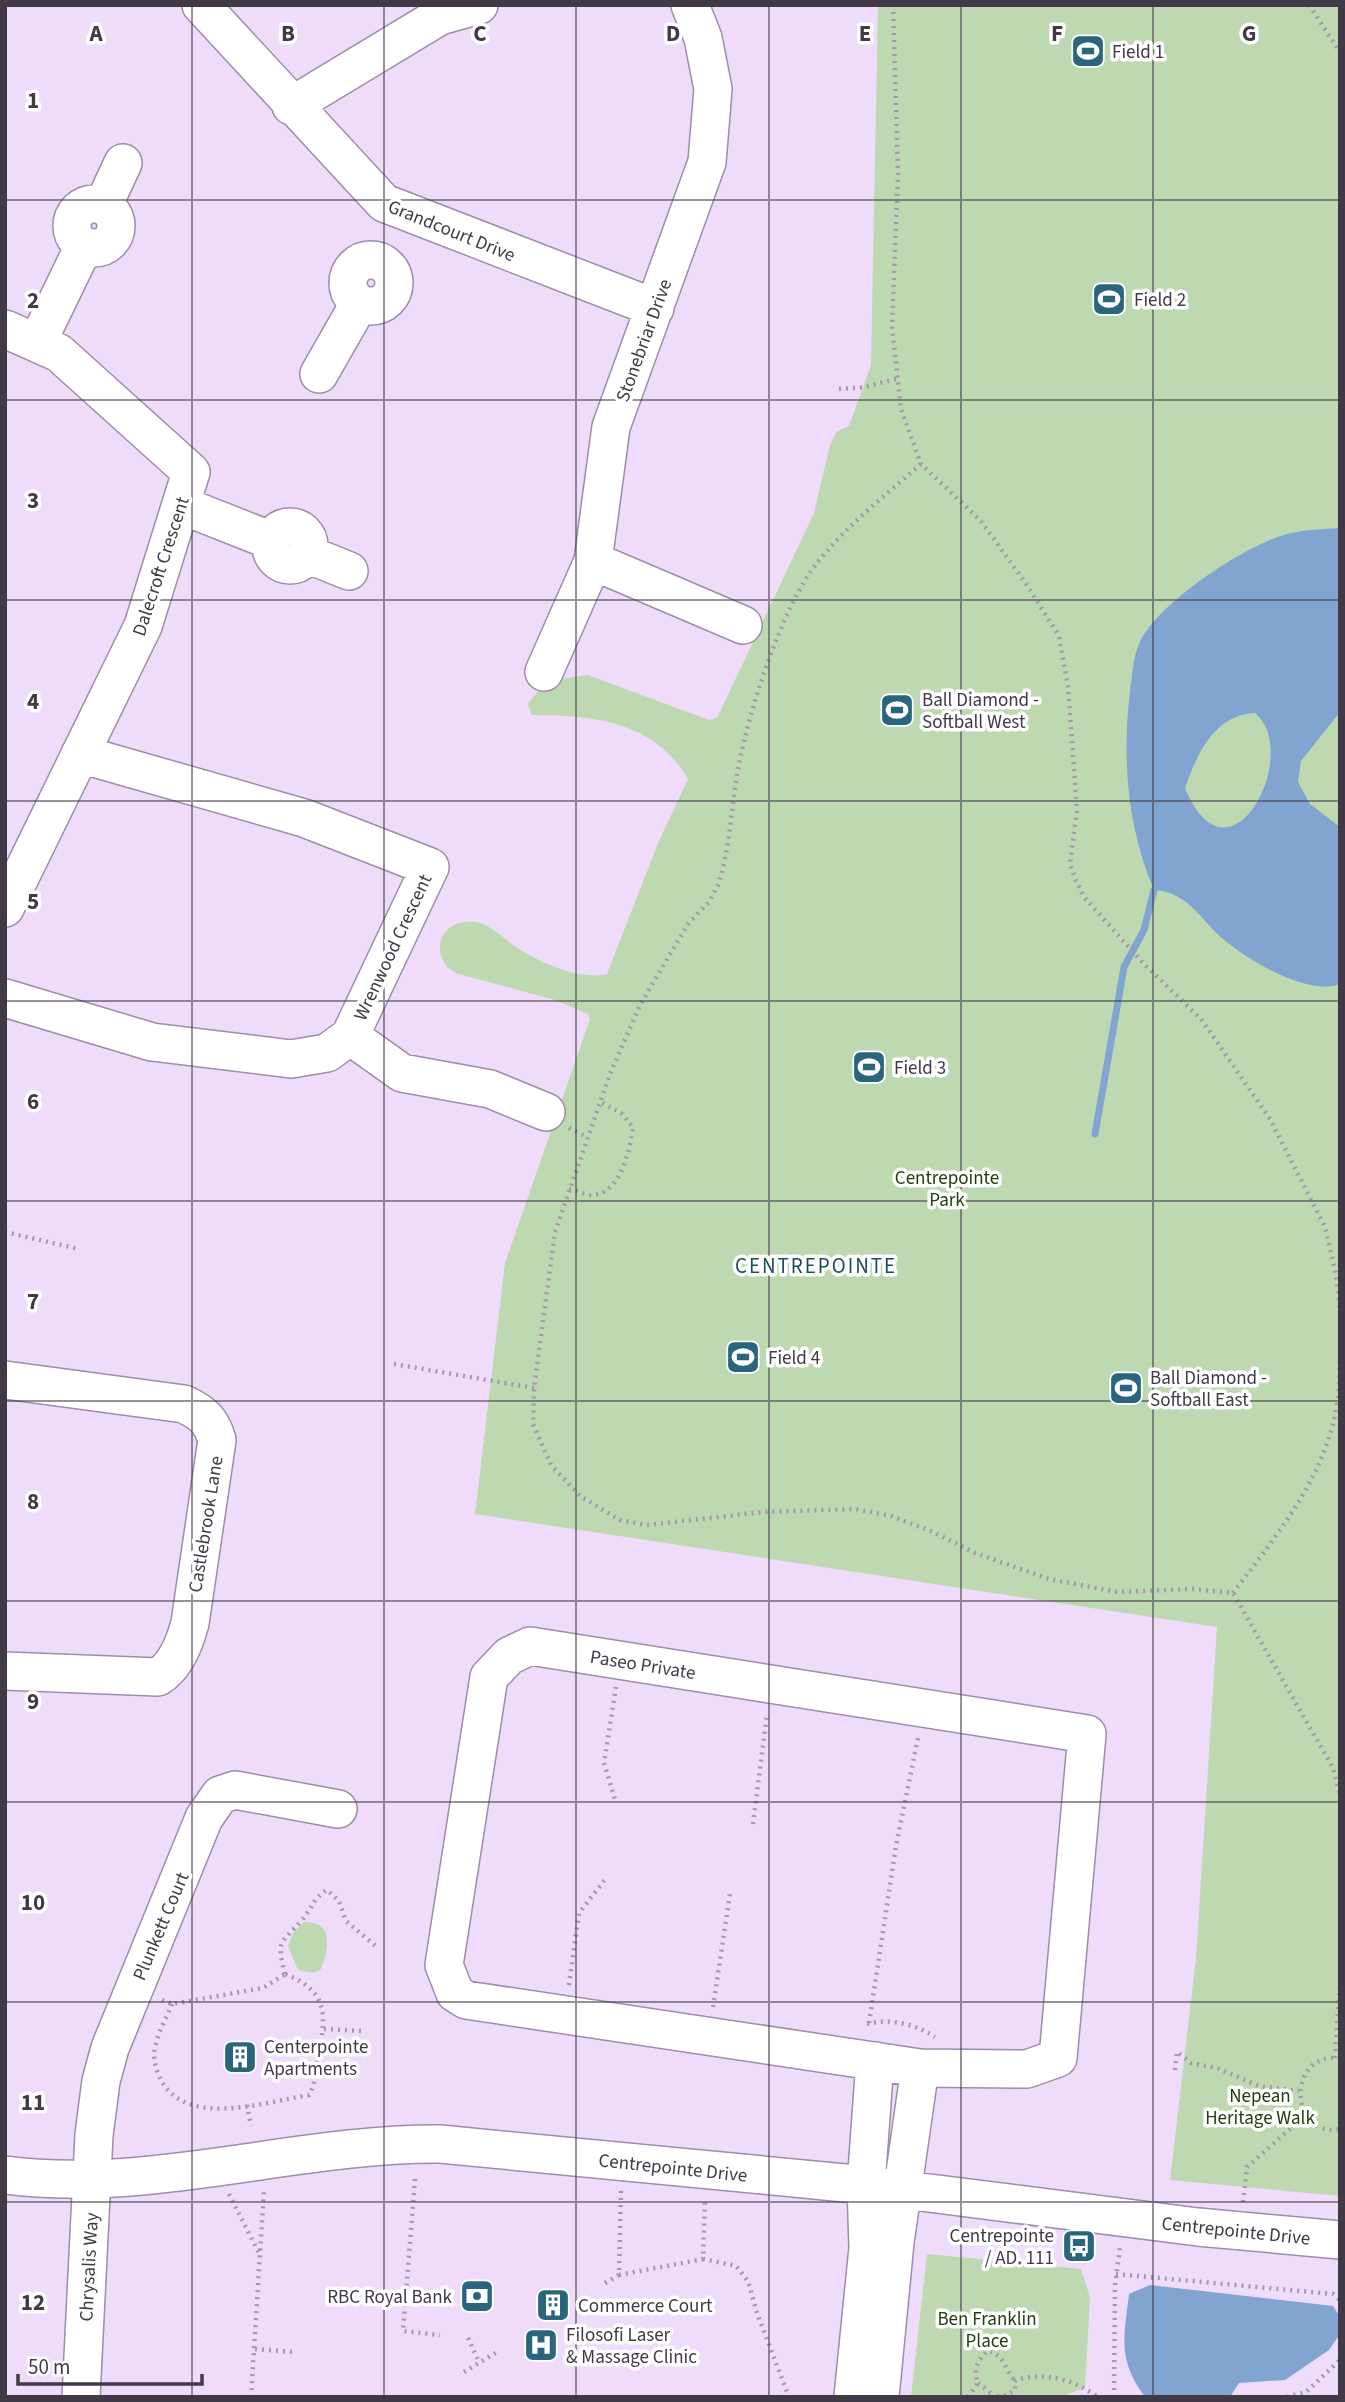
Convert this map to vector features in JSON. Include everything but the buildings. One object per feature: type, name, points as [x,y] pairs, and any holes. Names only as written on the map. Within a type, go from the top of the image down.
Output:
[{"type":"street","name":"Grandcourt Drive","points":[[201,5],[291,106],[384,203],[655,308]]},
{"type":"street","points":[[291,106],[440,16],[479,5]]},
{"type":"street","name":"Stonebriar Drive","points":[[544,672],[593,561],[611,427],[707,162],[712,89],[703,38],[690,5]]},
{"type":"street","points":[[21,336],[84,246],[74,235],[73,220],[76,214],[88,205],[103,206],[123,163]]},
{"type":"street","points":[[319,374],[359,304],[350,292],[349,277],[357,265],[372,260],[379,262],[400,211]]},
{"type":"street","name":"Dalecroft Crescent","points":[[5,908],[143,626],[191,472],[59,353],[21,336]]},
{"type":"street","points":[[181,505],[272,541],[272,552],[280,562],[298,563],[307,554],[349,570]]},
{"type":"street","points":[[593,561],[743,625]]},
{"type":"street","name":"Wrenwood Crescent","points":[[5,998],[152,1041],[290,1059],[327,1054],[350,1036],[430,867],[304,818],[80,754]]},
{"type":"street","points":[[350,1036],[402,1073],[490,1089],[546,1112]]},
{"type":"street","name":"Castlebrook Lane","points":[[5,1380],[184,1404],[205,1415],[212,1423],[218,1440],[190,1623],[185,1641],[167,1670],[158,1677],[5,1671]]},
{"type":"street","name":"Paseo Private","points":[[530,1646],[620,1661],[1087,1734],[1058,2058],[1027,2069],[920,2068],[466,2000],[455,1993],[444,1965],[489,1677],[498,1665],[530,1646]]},
{"type":"street","name":"Plunkett Court","points":[[92,2179],[101,2081],[110,2048],[204,1818],[220,1795],[236,1790],[338,1809]]},
{"type":"street","points":[[853,2397],[868,2248],[866,2185],[875,2061]]},
{"type":"street","points":[[880,2397],[920,2068]]},
{"type":"street","name":"Centrepointe Drive","points":[[5,2175],[92,2179],[409,2144],[866,2185],[903,2192],[1124,2218],[1340,2240]]},
{"type":"street","name":"Chrysalis Way","points":[[81,2397],[92,2179]]},
{"type":"path","points":[[893,5],[898,173],[892,327],[895,379],[901,409],[921,464],[980,520],[1025,582],[1059,636],[1068,687],[1077,810],[1070,864],[1084,897],[1143,964],[1200,1019],[1270,1119],[1325,1227],[1336,1274],[1340,1311]]},
{"type":"path","points":[[1309,5],[1340,52]]},
{"type":"path","points":[[839,389],[865,387],[895,379]]},
{"type":"path","points":[[921,464],[835,542],[816,564],[792,601],[762,685],[739,763],[718,885],[709,902],[688,924],[659,968],[610,1074],[555,1232],[534,1388],[533,1424],[551,1465],[580,1496],[621,1520],[647,1525],[763,1512],[855,1509],[891,1516],[933,1532],[975,1553],[1049,1579],[1118,1592],[1193,1589],[1233,1593]]},
{"type":"path","points":[[569,1189],[591,1195],[605,1191],[622,1168],[633,1127],[621,1113],[602,1102]]},
{"type":"path","points":[[5,1231],[79,1249]]},
{"type":"path","points":[[1233,1593],[1292,1515],[1312,1481],[1338,1399],[1340,1350]]},
{"type":"path","points":[[394,1364],[534,1388]]},
{"type":"path","points":[[1233,1593],[1334,1768],[1340,1795]]},
{"type":"path","points":[[616,1803],[604,1763],[620,1661]]},
{"type":"path","points":[[753,1824],[771,1685]]},
{"type":"path","points":[[869,2023],[896,1846],[924,1708]]},
{"type":"path","points":[[565,2015],[579,1913],[607,1877]]},
{"type":"path","points":[[285,1974],[280,1954],[283,1937],[304,1918],[314,1899],[327,1890],[339,1901],[346,1921],[377,1947]]},
{"type":"path","points":[[709,2036],[730,1894]]},
{"type":"path","points":[[172,2004],[155,2045],[154,2063],[164,2086],[184,2104],[202,2108],[247,2105],[309,2095],[324,2029],[323,2010],[316,1992],[302,1981],[285,1974]]},
{"type":"path","points":[[133,1989],[172,2004],[263,1987],[285,1974]]},
{"type":"path","points":[[1340,1982],[1337,2059],[1320,2061],[1308,2069],[1299,2091],[1306,2115],[1321,2128],[1340,2129]]},
{"type":"path","points":[[324,2029],[362,2031]]},
{"type":"path","points":[[1175,2070],[1177,2052],[1191,2063],[1217,2068],[1259,2086],[1299,2091]]},
{"type":"path","points":[[247,2105],[251,2126]]},
{"type":"path","points":[[1240,2231],[1247,2167],[1306,2115]]},
{"type":"path","points":[[703,2259],[707,2170]]},
{"type":"path","points":[[415,2179],[403,2331],[439,2335]]},
{"type":"path","points":[[251,2397],[264,2190]]},
{"type":"path","points":[[619,2275],[621,2190]]},
{"type":"path","points":[[229,2194],[261,2258]]},
{"type":"path","points":[[1114,2397],[1116,2274],[1124,2218]]},
{"type":"path","points":[[605,2283],[619,2275],[703,2259],[736,2266],[744,2273],[789,2397]]},
{"type":"path","points":[[1116,2274],[1333,2294],[1340,2300]]},
{"type":"path","points":[[467,2338],[480,2362]]},
{"type":"path","points":[[255,2349],[294,2352]]},
{"type":"path","points":[[987,2351],[995,2352],[1016,2381],[1015,2390],[1007,2395],[991,2396],[978,2383],[975,2375],[977,2362],[987,2351]]},
{"type":"path","points":[[464,2372],[497,2352]]},
{"type":"path","points":[[1287,2397],[1308,2395],[1340,2360]]},
{"type":"path","points":[[1016,2381],[1030,2375],[1046,2375],[1098,2397]]},
{"type":"path","points":[[968,2397],[978,2383]]},
{"type":"green space","name":"Centrepointe Park","points":[[878,5],[1340,5],[1340,2196],[1170,2180],[1196,1958],[1217,1627],[475,1514],[505,1263],[590,1019],[588,1014],[555,1000],[455,973],[442,958],[441,938],[456,924],[478,923],[489,927],[536,959],[560,969],[584,975],[607,974],[658,843],[688,779],[674,760],[640,733],[599,720],[532,715],[528,704],[542,686],[553,680],[588,675],[709,720],[717,718],[814,513],[830,445],[836,432],[849,426],[871,365]]},
{"type":"green space","points":[[304,1922],[321,1926],[327,1938],[321,1969],[313,1973],[298,1970],[288,1946],[293,1933]]},
{"type":"green space","name":"Ben Franklin Place","points":[[927,2254],[1081,2269],[1090,2297],[1085,2388],[1060,2397],[911,2397]]},
{"type":"water","points":[[1340,528],[1340,712],[1301,761],[1298,782],[1310,804],[1340,827],[1340,984],[1327,987],[1295,981],[1262,965],[1223,939],[1185,901],[1166,892],[1154,890],[1132,817],[1127,742],[1135,655],[1149,628],[1164,611],[1182,594],[1226,563],[1269,540],[1287,534]],"holes":[[[1255,713],[1268,732],[1271,756],[1266,782],[1255,806],[1240,822],[1222,827],[1203,817],[1185,788],[1195,762],[1209,738],[1228,721]]]},
{"type":"water","points":[[1150,2285],[1333,2306],[1340,2317],[1340,2334],[1329,2350],[1285,2380],[1239,2383],[1230,2397],[1145,2397],[1130,2371],[1124,2335],[1129,2294]]},
{"type":"waterway","points":[[1095,1134],[1124,967],[1144,930],[1154,890]]},
{"type":"place","name":"Field 1","points":[[1088,51]]},
{"type":"place","name":"Field 2","points":[[1109,299]]},
{"type":"place","name":"Ball Diamond - Softball West","points":[[897,710]]},
{"type":"place","name":"Field 3","points":[[869,1067]]},
{"type":"place","name":"Field 4","points":[[743,1357]]},
{"type":"place","name":"Ball Diamond - Softball East","points":[[1126,1388]]},
{"type":"place","name":"Centerpointe Apartments","points":[[240,2057]]},
{"type":"place","name":"Centrepointe / AD. 111","points":[[1079,2246]]},
{"type":"place","name":"RBC Royal Bank","points":[[477,2296]]},
{"type":"place","name":"Commerce Court","points":[[553,2305]]},
{"type":"place","name":"Filosofi Laser & Massage Clinic","points":[[541,2345]]},
{"type":"district","name":"CENTREPOINTE","points":[[816,1266]]},
{"type":"park label","name":"Nepean Heritage Walk","points":[[1260,2106]]}]
